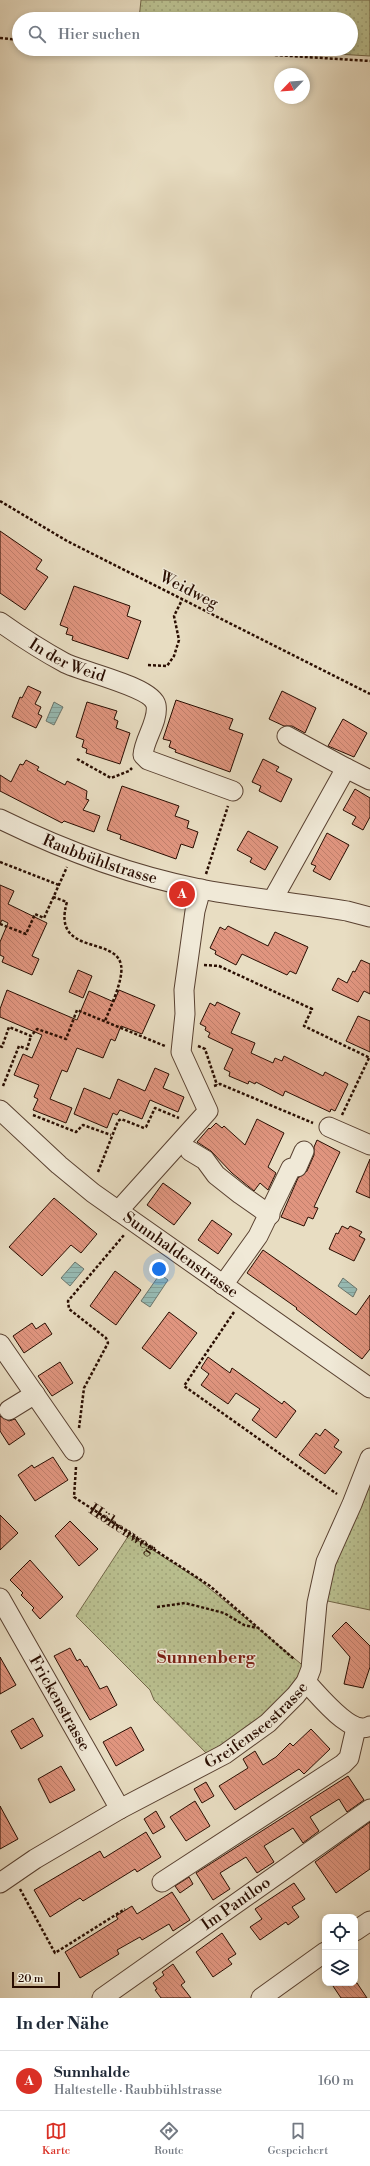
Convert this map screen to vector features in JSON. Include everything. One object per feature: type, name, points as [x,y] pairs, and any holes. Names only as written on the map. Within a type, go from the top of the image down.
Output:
[{"type":"street","name":"In der Weid","points":[[0,622],[67,664],[140,690],[152,698],[156,705],[154,717],[143,747],[143,755]]},
{"type":"street","points":[[287,736],[370,780]]},
{"type":"street","points":[[143,755],[148,760],[233,791]]},
{"type":"street","points":[[273,899],[346,768]]},
{"type":"street","name":"Raubbühlstrasse","points":[[0,819],[65,849],[109,865],[273,899],[347,911],[370,918]]},
{"type":"street","points":[[118,1211],[208,1111],[181,1052],[185,1014],[184,990],[187,963],[195,911],[202,884]]},
{"type":"street","name":"Sunnhaldenstrasse","points":[[0,1110],[71,1176],[118,1211],[370,1388]]},
{"type":"street","points":[[328,1124],[370,1145]]},
{"type":"street","points":[[190,1151],[205,1160],[216,1175],[270,1215]]},
{"type":"street","points":[[223,1285],[258,1236],[270,1215],[291,1168],[297,1167],[304,1152]]},
{"type":"street","points":[[0,1344],[74,1452]]},
{"type":"street","points":[[10,1410],[35,1394]]},
{"type":"street","name":"Greifenseestrasse","points":[[6,1879],[63,1841],[120,1809],[212,1762],[246,1741],[268,1724],[296,1696],[309,1676],[317,1603],[326,1562],[352,1504],[370,1458]]},
{"type":"street","name":"Frickenstrasse","points":[[0,1598],[120,1809]]},
{"type":"street","points":[[162,1882],[343,1764],[349,1758],[363,1727],[346,1722],[309,1676]]},
{"type":"street","name":"Im Pantloo","points":[[102,1998],[370,1809]]},
{"type":"street","points":[[358,1929],[370,1921]]},
{"type":"street","points":[[260,1998],[322,1954]]},
{"type":"path","points":[[0,38],[12,39]]},
{"type":"path","points":[[291,56],[370,61]]},
{"type":"path","name":"Weidweg","points":[[0,501],[67,541],[370,694]]},
{"type":"path","points":[[148,665],[167,666],[174,656],[179,640],[174,616],[182,600]]},
{"type":"path","points":[[76,759],[111,778],[130,771],[143,755]]},
{"type":"path","points":[[202,884],[233,791]]},
{"type":"path","points":[[0,862],[59,885]]},
{"type":"path","points":[[0,924],[26,934],[35,914],[44,918],[69,862]]},
{"type":"path","points":[[53,897],[67,902],[64,914],[65,928],[73,936],[116,955],[121,964],[121,975],[105,1021]]},
{"type":"path","points":[[187,963],[219,966],[312,1009],[304,1026],[370,1058],[328,1124],[310,1123],[220,1084],[199,1093]]},
{"type":"path","points":[[3,1086],[19,1046],[26,1050],[31,1036],[37,1028],[66,1039],[77,1010],[181,1052]]},
{"type":"path","points":[[0,1046],[2,1047],[9,1027],[31,1036]]},
{"type":"path","points":[[98,1172],[118,1121],[121,1119],[144,1128],[146,1127],[155,1108],[195,1125]]},
{"type":"path","points":[[30,1114],[76,1132],[83,1125],[112,1136]]},
{"type":"path","points":[[74,1452],[81,1424],[84,1388],[108,1343],[106,1338],[69,1309],[68,1301],[129,1230]]},
{"type":"path","points":[[238,1306],[184,1386],[352,1504]]},
{"type":"path","name":"Höhenweg","points":[[74,1452],[76,1471],[74,1497],[210,1586],[291,1657],[309,1676]]},
{"type":"path","points":[[157,1607],[185,1603],[224,1613],[244,1625],[258,1628]]},
{"type":"path","points":[[6,1879],[55,1953],[124,1909]]},
{"type":"green space","points":[[141,0],[370,0],[370,56],[358,55],[358,12],[140,12]]},
{"type":"green space","points":[[370,1467],[370,1610],[323,1600]]},
{"type":"green space","points":[[129,1535],[198,1579],[306,1668],[300,1686],[211,1758],[154,1700],[150,1690],[76,1616]]},
{"type":"water","points":[[54,702],[63,707],[54,725],[46,721]]},
{"type":"water","points":[[75,1262],[84,1269],[70,1286],[61,1278]]},
{"type":"water","points":[[160,1274],[168,1280],[150,1307],[141,1301]]},
{"type":"water","points":[[343,1278],[357,1289],[353,1297],[338,1286]]},
{"type":"building","points":[[0,531],[42,560],[36,569],[48,577],[25,610],[0,593]]},
{"type":"building","points":[[74,586],[130,606],[127,616],[141,621],[128,659],[72,640],[73,636],[66,634],[68,628],[60,625]]},
{"type":"building","points":[[28,686],[41,692],[35,704],[41,707],[38,714],[42,716],[36,728],[12,717],[20,697],[22,698]]},
{"type":"building","points":[[282,691],[316,708],[305,733],[292,726],[284,726],[269,719]]},
{"type":"building","points":[[176,700],[233,719],[229,729],[243,734],[230,772],[175,752],[176,750],[169,747],[171,741],[163,739]]},
{"type":"building","points":[[87,702],[117,711],[114,719],[118,721],[116,728],[130,733],[120,764],[86,753],[87,749],[82,747],[84,740],[76,737]]},
{"type":"building","points":[[343,719],[367,733],[354,757],[328,746]]},
{"type":"building","points":[[263,759],[279,767],[276,771],[292,779],[281,802],[259,791],[261,786],[252,782]]},
{"type":"building","points":[[26,760],[39,767],[37,770],[65,785],[67,781],[87,791],[86,799],[89,800],[83,810],[100,816],[94,832],[64,821],[62,823],[0,791],[0,775],[11,782],[20,764],[23,765]]},
{"type":"building","points":[[122,786],[179,806],[175,816],[189,821],[187,828],[198,832],[193,848],[181,844],[176,859],[120,839],[121,835],[107,830]]},
{"type":"building","points":[[355,789],[370,798],[370,817],[363,830],[352,824],[356,817],[343,810]]},
{"type":"building","points":[[248,831],[278,847],[265,870],[250,862],[252,858],[237,850]]},
{"type":"building","points":[[327,833],[349,845],[330,880],[313,871],[316,866],[311,864]]},
{"type":"building","points":[[0,885],[14,891],[8,904],[47,923],[32,956],[39,959],[32,975],[2,962],[4,957],[0,955],[0,942],[8,923],[2,920],[0,924]]},
{"type":"building","points":[[228,926],[268,946],[275,932],[308,947],[296,974],[290,971],[287,975],[242,954],[236,965],[215,954],[216,951],[210,948],[220,927],[225,930]]},
{"type":"building","points":[[361,960],[370,964],[370,994],[364,991],[358,1002],[332,990],[338,978],[347,983]]},
{"type":"building","points":[[78,970],[92,976],[83,998],[69,992]]},
{"type":"building","points":[[7,990],[77,1020],[89,991],[114,1002],[119,990],[155,1005],[142,1034],[121,1026],[115,1041],[111,1039],[103,1058],[77,1048],[67,1072],[62,1070],[50,1099],[72,1108],[66,1123],[33,1110],[38,1099],[34,1097],[39,1085],[14,1075],[23,1054],[32,1058],[42,1035],[0,1017],[0,1009]]},
{"type":"building","points":[[217,1002],[240,1013],[231,1033],[255,1043],[251,1053],[273,1063],[275,1058],[282,1061],[284,1056],[323,1076],[325,1072],[348,1084],[335,1111],[331,1109],[330,1112],[285,1091],[283,1096],[256,1082],[255,1084],[249,1081],[248,1084],[229,1076],[230,1072],[224,1069],[233,1049],[208,1037],[210,1033],[205,1030],[206,1027],[200,1024],[210,1003],[215,1006]]},
{"type":"building","points":[[358,1016],[370,1021],[370,1052],[346,1041]]},
{"type":"building","points":[[155,1068],[169,1074],[163,1088],[184,1097],[178,1112],[150,1100],[142,1119],[120,1110],[117,1115],[113,1113],[107,1128],[74,1114],[84,1088],[110,1099],[118,1079],[145,1091]]},
{"type":"building","points":[[257,1119],[284,1133],[268,1167],[276,1173],[268,1190],[260,1183],[254,1191],[232,1173],[211,1151],[197,1142],[209,1128],[210,1129],[216,1123],[222,1128],[224,1126],[245,1145]]},
{"type":"building","points":[[317,1140],[340,1152],[314,1207],[318,1208],[313,1219],[308,1217],[304,1226],[281,1217],[298,1178],[307,1171],[314,1155],[314,1147]]},
{"type":"building","points":[[370,1159],[370,1198],[356,1192]]},
{"type":"building","points":[[163,1183],[191,1203],[174,1225],[147,1205]]},
{"type":"building","points":[[54,1198],[97,1234],[81,1253],[71,1245],[42,1276],[9,1247]]},
{"type":"building","points":[[212,1220],[232,1234],[218,1254],[198,1240]]},
{"type":"building","points":[[342,1226],[348,1229],[350,1226],[362,1232],[359,1236],[365,1239],[354,1261],[329,1249],[336,1233],[338,1234]]},
{"type":"building","points":[[263,1250],[356,1315],[370,1295],[370,1349],[362,1359],[296,1309],[297,1308],[247,1273]]},
{"type":"building","points":[[115,1271],[141,1290],[116,1325],[90,1306]]},
{"type":"building","points":[[169,1312],[197,1333],[170,1369],[142,1348]]},
{"type":"building","points":[[32,1323],[36,1329],[45,1323],[52,1334],[24,1353],[13,1336]]},
{"type":"building","points":[[208,1357],[230,1373],[232,1368],[282,1404],[284,1401],[296,1411],[276,1438],[252,1420],[260,1409],[236,1393],[228,1404],[201,1385],[209,1374],[201,1368]]},
{"type":"building","points":[[60,1362],[73,1383],[52,1396],[38,1376]]},
{"type":"building","points":[[0,1416],[9,1421],[15,1419],[25,1434],[9,1445],[0,1431]]},
{"type":"building","points":[[325,1429],[339,1440],[334,1447],[342,1452],[325,1474],[299,1455],[316,1433],[320,1436]]},
{"type":"building","points":[[53,1457],[68,1480],[35,1501],[18,1475],[32,1465],[34,1468]]},
{"type":"building","points":[[0,1515],[18,1533],[0,1550]]},
{"type":"building","points":[[70,1521],[98,1549],[79,1566],[55,1536]]},
{"type":"building","points":[[30,1560],[63,1597],[40,1619],[32,1610],[34,1608],[21,1595],[23,1593],[10,1580]]},
{"type":"building","points":[[346,1622],[370,1646],[370,1667],[363,1688],[344,1684],[350,1657],[332,1636]]},
{"type":"building","points":[[70,1648],[77,1661],[80,1659],[85,1667],[87,1666],[100,1689],[107,1686],[117,1705],[90,1720],[54,1656]]},
{"type":"building","points":[[0,1657],[16,1685],[0,1694]]},
{"type":"building","points":[[33,1718],[43,1736],[21,1749],[11,1731]]},
{"type":"building","points":[[131,1727],[144,1750],[116,1766],[103,1742]]},
{"type":"building","points":[[311,1729],[330,1749],[304,1774],[299,1769],[235,1810],[219,1786],[248,1768],[243,1759],[255,1751],[263,1765],[276,1757],[290,1743],[293,1746]]},
{"type":"building","points":[[61,1766],[75,1790],[50,1803],[38,1779]]},
{"type":"building","points":[[348,1776],[364,1800],[347,1812],[339,1799],[310,1817],[319,1831],[303,1843],[293,1828],[264,1846],[274,1862],[257,1873],[246,1857],[220,1873],[230,1889],[213,1900],[196,1873]]},
{"type":"building","points":[[206,1782],[214,1796],[202,1803],[194,1789]]},
{"type":"building","points":[[195,1801],[210,1826],[186,1841],[170,1817]]},
{"type":"building","points":[[0,1806],[18,1839],[0,1849]]},
{"type":"building","points":[[156,1811],[165,1827],[153,1834],[144,1819]]},
{"type":"building","points":[[370,1822],[370,1869],[336,1893],[315,1862]]},
{"type":"building","points":[[146,1832],[161,1857],[137,1872],[135,1869],[83,1901],[80,1898],[50,1917],[34,1890],[100,1851],[104,1858]]},
{"type":"building","points":[[189,1877],[193,1884],[180,1893],[175,1886]]},
{"type":"building","points":[[294,1883],[305,1899],[292,1907],[299,1917],[288,1925],[286,1922],[260,1940],[250,1927],[262,1919],[255,1909]]},
{"type":"building","points":[[172,1892],[190,1920],[173,1931],[169,1924],[142,1940],[140,1937],[117,1950],[119,1954],[80,1978],[65,1952],[118,1919],[116,1916],[132,1906],[137,1914]]},
{"type":"building","points":[[222,1933],[236,1954],[228,1959],[232,1964],[213,1977],[196,1952]]},
{"type":"building","points":[[173,1964],[185,1982],[181,1985],[191,1998],[161,1998],[155,1990],[157,1989],[153,1983],[164,1975],[162,1972]]},
{"type":"building","points":[[358,1984],[367,1998],[341,1998],[333,1986],[358,1986]]},
{"type":"place","name":"Sunnhalde","points":[[182,894]]},
{"type":"district","name":"Sunnenberg","points":[[206,1658]]}]
